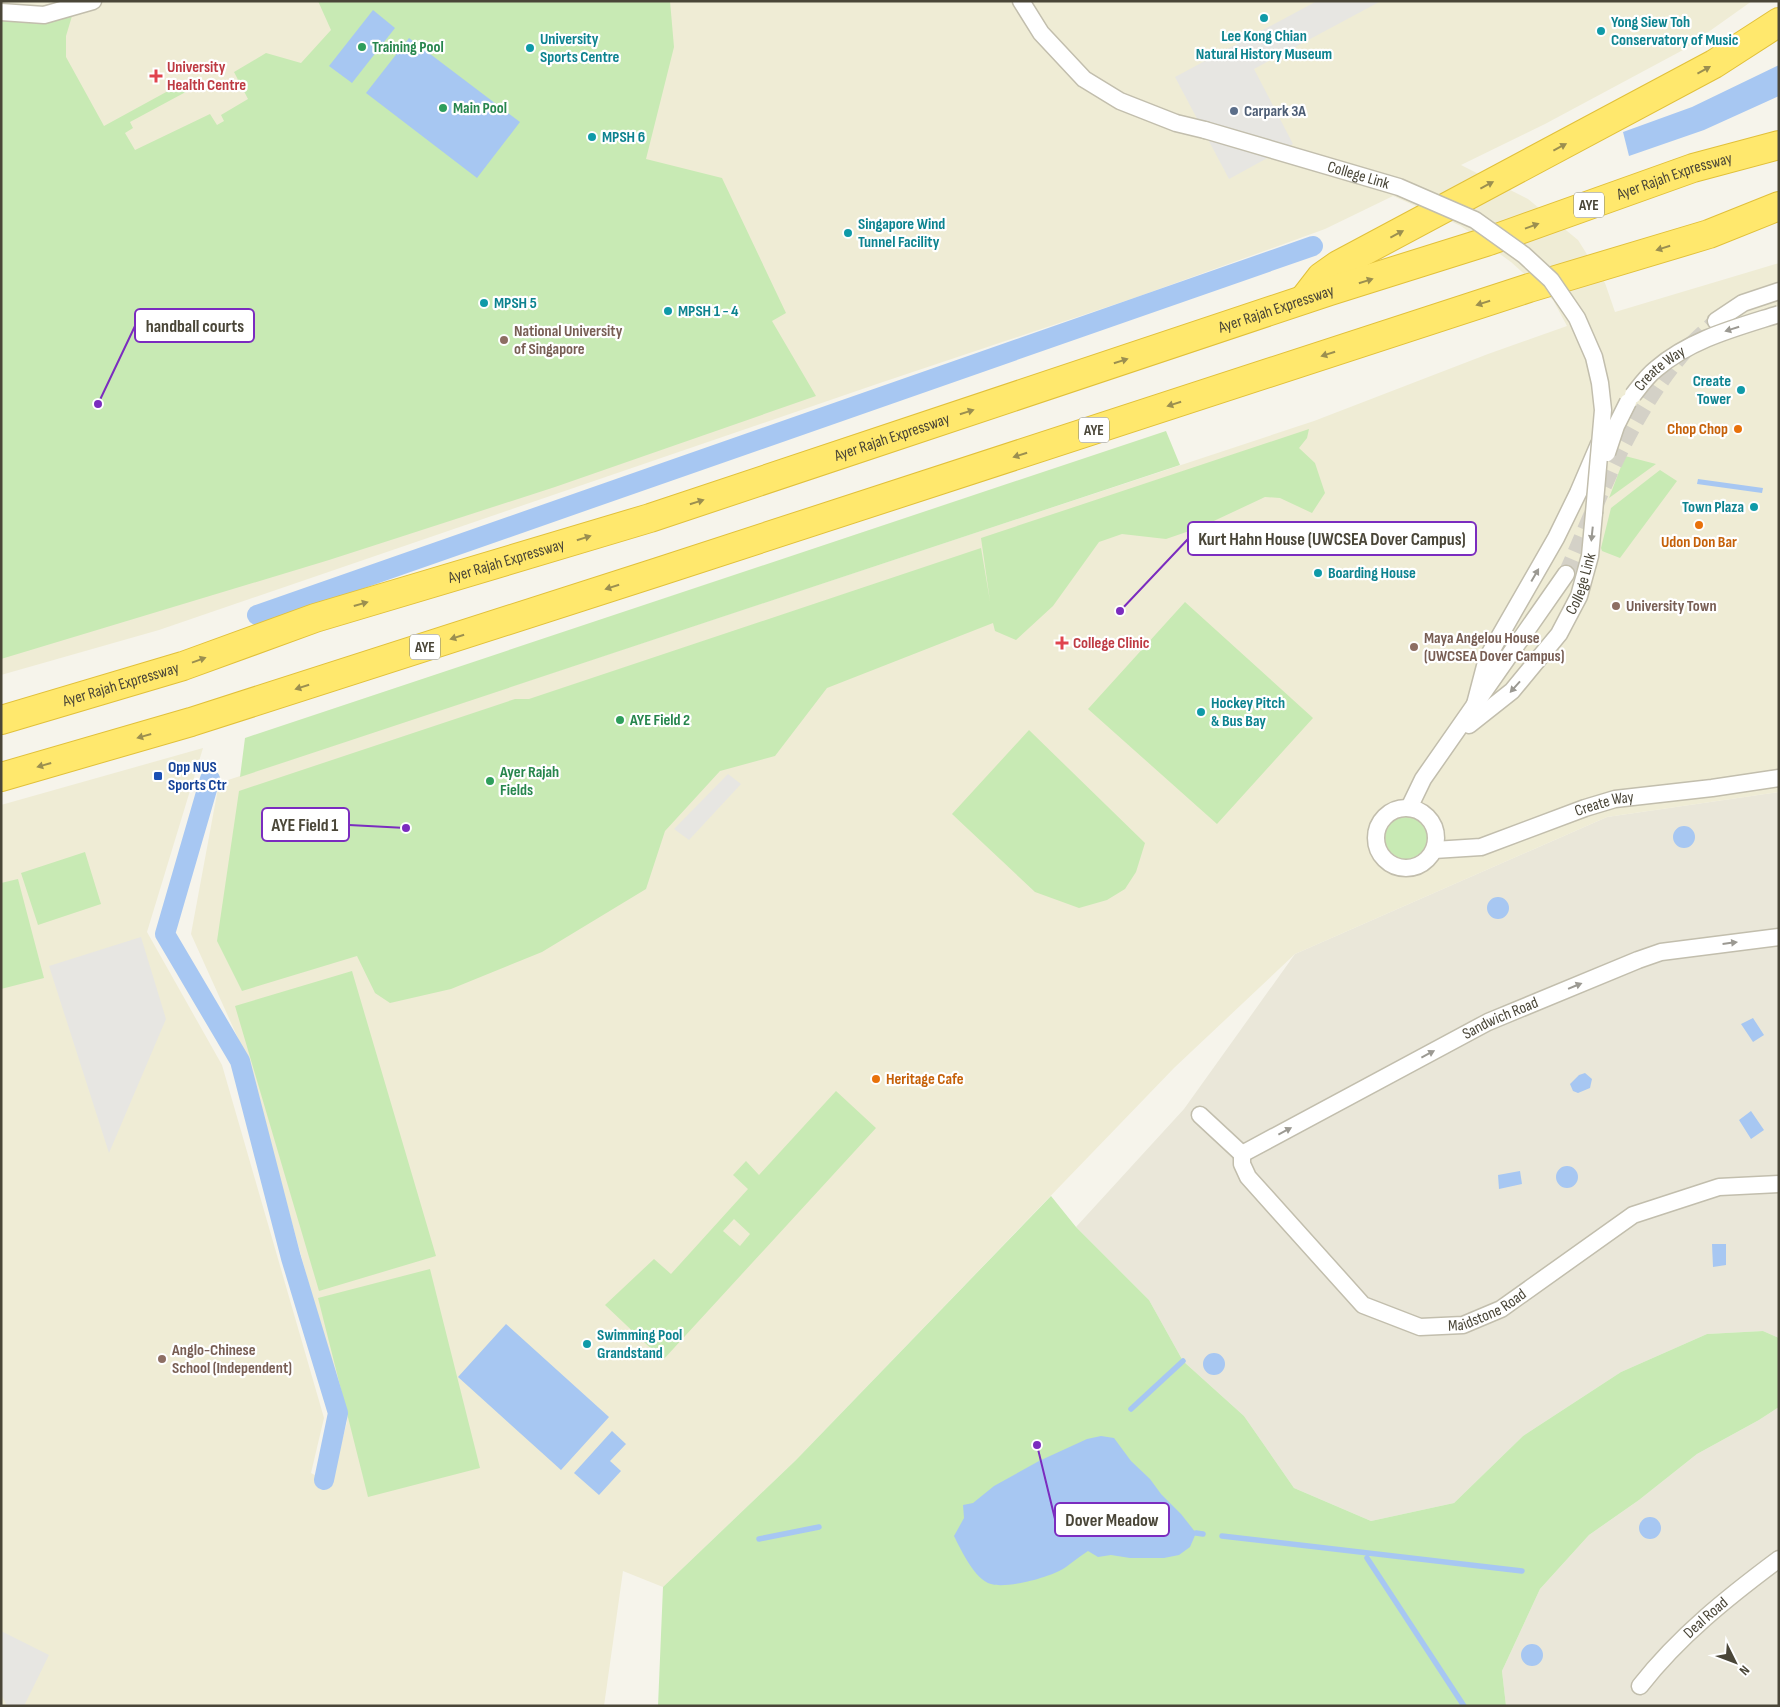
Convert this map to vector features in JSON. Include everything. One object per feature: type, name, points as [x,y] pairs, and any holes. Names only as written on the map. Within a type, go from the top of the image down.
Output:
[{"type":"highway","points":[[1303,300],[1313,286],[1330,270],[1714,64],[1779,22]]},
{"type":"highway","points":[[1693,168],[1779,126]]},
{"type":"highway","name":"Ayer Rajah Expressway","points":[[1,720],[183,666],[314,618],[650,518],[1303,300],[1486,242],[1693,168],[1779,145]]},
{"type":"highway","name":"AYE","points":[[1,777],[191,722],[1529,288],[1709,234],[1779,206]]},
{"type":"highway","points":[[1709,234],[1779,226]]},
{"type":"street","points":[[1,12],[44,15],[93,1]]},
{"type":"street","name":"College Link","points":[[1021,1],[1041,33],[1084,79],[1120,101],[1176,123],[1399,187],[1475,220],[1524,255],[1551,280],[1577,318],[1594,357],[1603,410],[1602,439],[1590,556],[1579,596],[1559,634],[1512,691],[1451,738]]},
{"type":"street","points":[[1716,321],[1743,303],[1779,291]]},
{"type":"street","name":"Create Way","points":[[1594,513],[1604,478],[1610,443],[1616,426],[1630,399],[1654,370],[1679,351],[1714,334],[1779,314]]},
{"type":"street","name":"College Link","points":[[1474,708],[1485,666],[1510,617],[1556,538],[1602,439]]},
{"type":"street","points":[[1408,808],[1423,779],[1566,574]]},
{"type":"street","name":"Create Way","points":[[1434,850],[1481,847],[1585,808],[1616,799],[1779,778]]},
{"type":"street","points":[[1399,808],[1408,808],[1418,810],[1432,822],[1436,831],[1436,841],[1434,850],[1423,863],[1406,868],[1391,864],[1380,853],[1376,836],[1378,827],[1390,812],[1399,808]]},
{"type":"street","name":"Sandwich Road","points":[[1242,1154],[1488,1022],[1638,960],[1661,952],[1779,937]]},
{"type":"street","points":[[1200,1115],[1242,1154]]},
{"type":"street","name":"Maidstone Road","points":[[1242,1154],[1242,1164],[1248,1177],[1363,1305],[1420,1326],[1463,1325],[1501,1309],[1633,1215],[1719,1187],[1779,1184]]},
{"type":"street","name":"Deal Road","points":[[1640,1686],[1678,1642],[1726,1599],[1779,1559]]},
{"type":"shaded area","points":[[1,1],[1752,1],[1683,50],[1545,124],[1461,165],[1528,199],[1578,240],[1605,283],[1615,312],[1779,263],[1779,792],[1607,817],[1295,954],[1174,1068],[796,1460],[663,1587],[623,1571],[604,1706],[1,1706],[1,805],[203,748],[147,932],[222,1065],[324,1418],[311,1473],[330,1483],[347,1422],[246,1056],[191,934],[219,783],[1314,421],[1488,354],[1567,326],[1553,300],[1511,262],[1461,226],[1393,196],[1325,229],[1137,297],[159,630],[1,675]]},
{"type":"shaded area","name":"Carpark 3A","points":[[1317,1],[1381,1],[1254,69],[1293,144],[1229,179],[1175,77]]},
{"type":"shaded area","points":[[728,774],[741,784],[689,840],[674,829]]},
{"type":"shaded area","points":[[1779,792],[1779,1338],[1763,1331],[1707,1334],[1621,1372],[1523,1436],[1454,1503],[1371,1521],[1294,1488],[1244,1416],[1183,1361],[1149,1300],[1076,1227],[1184,1109],[1295,954],[1607,817]]},
{"type":"shaded area","points":[[141,937],[166,1019],[109,1153],[49,966]]},
{"type":"shaded area","points":[[1779,1407],[1779,1706],[1506,1706],[1502,1671],[1540,1589],[1589,1535],[1639,1500],[1697,1454]]},
{"type":"shaded area","points":[[1,1631],[49,1655],[24,1706],[7,1706],[1,1694]]},
{"type":"green space","points":[[318,1],[670,1],[674,47],[646,159],[722,178],[786,313],[772,321],[816,396],[555,487],[329,560],[1,659],[1,14],[75,6],[66,36],[66,57],[104,126],[190,79],[195,87],[130,122],[133,128],[125,133],[135,150],[210,114],[217,125],[224,121],[221,115],[248,99],[234,72],[266,53],[301,63],[331,30]]},
{"type":"green space","name":"Ayer Rajah Fields","points":[[1309,429],[1307,438],[1299,448],[1315,463],[1325,493],[1312,513],[1280,498],[1265,497],[1201,527],[1166,539],[1122,534],[1099,542],[1053,606],[1016,640],[995,631],[993,623],[827,688],[775,756],[720,771],[665,831],[646,889],[542,952],[451,989],[390,1003],[375,993],[357,956],[242,991],[217,941],[239,791],[515,699],[529,699],[981,548],[990,601],[981,538]]},
{"type":"green space","points":[[1166,431],[1180,465],[240,777],[245,738]]},
{"type":"green space","points":[[1625,456],[1656,464],[1609,498]]},
{"type":"green space","points":[[1660,470],[1677,481],[1620,558],[1602,551],[1601,548],[1611,508]]},
{"type":"green space","name":"Hockey Pitch & Bus Bay","points":[[1185,602],[1313,718],[1217,824],[1088,709]]},
{"type":"green space","points":[[1029,730],[1145,843],[1136,872],[1125,889],[1107,900],[1079,908],[1035,892],[952,814]]},
{"type":"green space","points":[[1410,817],[1418,820],[1424,826],[1427,838],[1424,850],[1418,856],[1402,859],[1394,856],[1388,850],[1385,834],[1388,826],[1394,820]]},
{"type":"green space","points":[[85,852],[101,904],[38,925],[21,873]]},
{"type":"green space","points":[[18,879],[44,978],[1,989],[1,883]]},
{"type":"green space","points":[[352,971],[436,1256],[319,1291],[235,1006]]},
{"type":"green space","points":[[836,1091],[876,1128],[663,1360],[605,1305],[654,1259],[671,1274],[748,1189],[733,1175],[746,1161],[759,1175]],"holes":[[[734,1219],[750,1234],[740,1246],[723,1231]]]},
{"type":"green space","points":[[1051,1196],[1076,1227],[1149,1300],[1183,1361],[1244,1416],[1294,1488],[1371,1521],[1454,1503],[1523,1436],[1621,1372],[1707,1334],[1763,1331],[1779,1338],[1779,1407],[1697,1454],[1639,1500],[1589,1535],[1540,1589],[1502,1671],[1506,1706],[658,1706],[663,1587],[796,1460]]},
{"type":"green space","points":[[430,1269],[480,1468],[368,1497],[318,1298]]},
{"type":"water","name":"Training Pool","points":[[373,10],[395,28],[352,83],[329,66]]},
{"type":"water","name":"Main Pool","points":[[409,38],[520,122],[477,178],[366,93]]},
{"type":"water","points":[[1779,65],[1779,96],[1704,130],[1629,156],[1623,132],[1692,107]]},
{"type":"water","points":[[1698,479],[1763,488],[1762,493],[1697,484]]},
{"type":"water","points":[[1684,826],[1692,829],[1695,837],[1692,845],[1684,848],[1676,845],[1673,837],[1676,829]]},
{"type":"water","points":[[1498,897],[1506,900],[1509,908],[1506,916],[1498,919],[1490,916],[1487,908],[1490,900]]},
{"type":"water","points":[[1753,1018],[1764,1035],[1753,1042],[1741,1024]]},
{"type":"water","points":[[1585,1073],[1592,1079],[1590,1088],[1578,1093],[1573,1091],[1570,1084],[1579,1075]]},
{"type":"water","points":[[1751,1111],[1764,1130],[1751,1139],[1739,1120]]},
{"type":"water","points":[[1567,1166],[1575,1169],[1578,1177],[1575,1185],[1567,1188],[1559,1185],[1556,1177],[1559,1169]]},
{"type":"water","points":[[1520,1171],[1522,1184],[1499,1189],[1498,1175]]},
{"type":"water","points":[[1712,1244],[1726,1244],[1726,1265],[1713,1267]]},
{"type":"water","points":[[506,1324],[609,1417],[561,1470],[458,1377]]},
{"type":"water","points":[[1214,1353],[1222,1356],[1225,1364],[1222,1372],[1214,1375],[1206,1372],[1203,1364],[1206,1356]]},
{"type":"water","points":[[612,1431],[626,1444],[610,1461],[621,1471],[599,1495],[574,1473]]},
{"type":"water","points":[[1101,1436],[1114,1438],[1131,1461],[1181,1514],[1196,1533],[1190,1547],[1179,1555],[1164,1558],[1130,1558],[1111,1555],[1098,1557],[1088,1551],[1051,1575],[1008,1585],[991,1584],[979,1577],[969,1564],[954,1536],[964,1518],[963,1505],[973,1503],[994,1486],[1039,1461],[1087,1439]]},
{"type":"water","points":[[1650,1517],[1658,1520],[1661,1528],[1658,1536],[1650,1539],[1642,1536],[1639,1528],[1642,1520]]},
{"type":"water","points":[[1532,1644],[1540,1647],[1543,1655],[1540,1663],[1532,1666],[1524,1663],[1521,1655],[1524,1647]]},
{"type":"waterway","points":[[257,615],[1313,246]]},
{"type":"waterway","points":[[210,779],[165,934],[240,1061],[291,1258],[338,1413],[324,1480]]},
{"type":"waterway","points":[[1131,1409],[1183,1361]]},
{"type":"waterway","points":[[759,1539],[819,1527]]},
{"type":"waterway","points":[[1196,1533],[1203,1534]]},
{"type":"waterway","points":[[1222,1536],[1522,1571]]},
{"type":"waterway","points":[[1367,1558],[1464,1706]]},
{"type":"tunnel","points":[[1566,574],[1617,457],[1648,401],[1686,350],[1716,321]]},
{"type":"place","name":"Lee Kong Chian Natural History Museum","points":[[1264,18]]},
{"type":"place","name":"Yong Siew Toh Conservatory of Music","points":[[1601,31]]},
{"type":"place","name":"Training Pool","points":[[362,47]]},
{"type":"place","name":"University Sports Centre","points":[[530,48]]},
{"type":"place","name":"University Health Centre","points":[[156,76]]},
{"type":"place","name":"Main Pool","points":[[443,108]]},
{"type":"place","name":"Carpark 3A","points":[[1234,111]]},
{"type":"place","name":"MPSH 6","points":[[592,137]]},
{"type":"place","name":"Singapore Wind Tunnel Facility","points":[[848,233]]},
{"type":"place","name":"MPSH 5","points":[[484,303]]},
{"type":"place","name":"MPSH 1 - 4","points":[[668,311]]},
{"type":"place","name":"National University of Singapore","points":[[504,340]]},
{"type":"place","name":"Create Tower","points":[[1741,390]]},
{"type":"place","name":"handball courts","points":[[98,404]]},
{"type":"place","name":"Chop Chop","points":[[1738,429]]},
{"type":"place","name":"Town Plaza","points":[[1754,507]]},
{"type":"place","name":"Udon Don Bar","points":[[1699,525]]},
{"type":"place","name":"Boarding House","points":[[1318,573]]},
{"type":"place","name":"University Town","points":[[1616,606]]},
{"type":"place","name":"Kurt Hahn House (UWCSEA Dover Campus)","points":[[1120,611]]},
{"type":"place","name":"College Clinic","points":[[1062,643]]},
{"type":"place","name":"Maya Angelou House (UWCSEA Dover Campus)","points":[[1414,647]]},
{"type":"place","name":"Hockey Pitch & Bus Bay","points":[[1201,712]]},
{"type":"place","name":"AYE Field 2","points":[[620,720]]},
{"type":"place","name":"Opp NUS Sports Ctr","points":[[158,776]]},
{"type":"place","name":"Ayer Rajah Fields","points":[[490,781]]},
{"type":"place","name":"AYE Field 1","points":[[406,828]]},
{"type":"place","name":"Heritage Cafe","points":[[876,1079]]},
{"type":"place","name":"Swimming Pool Grandstand","points":[[587,1344]]},
{"type":"place","name":"Anglo-Chinese School (Independent)","points":[[162,1359]]},
{"type":"place","name":"Dover Meadow","points":[[1037,1445]]}]
